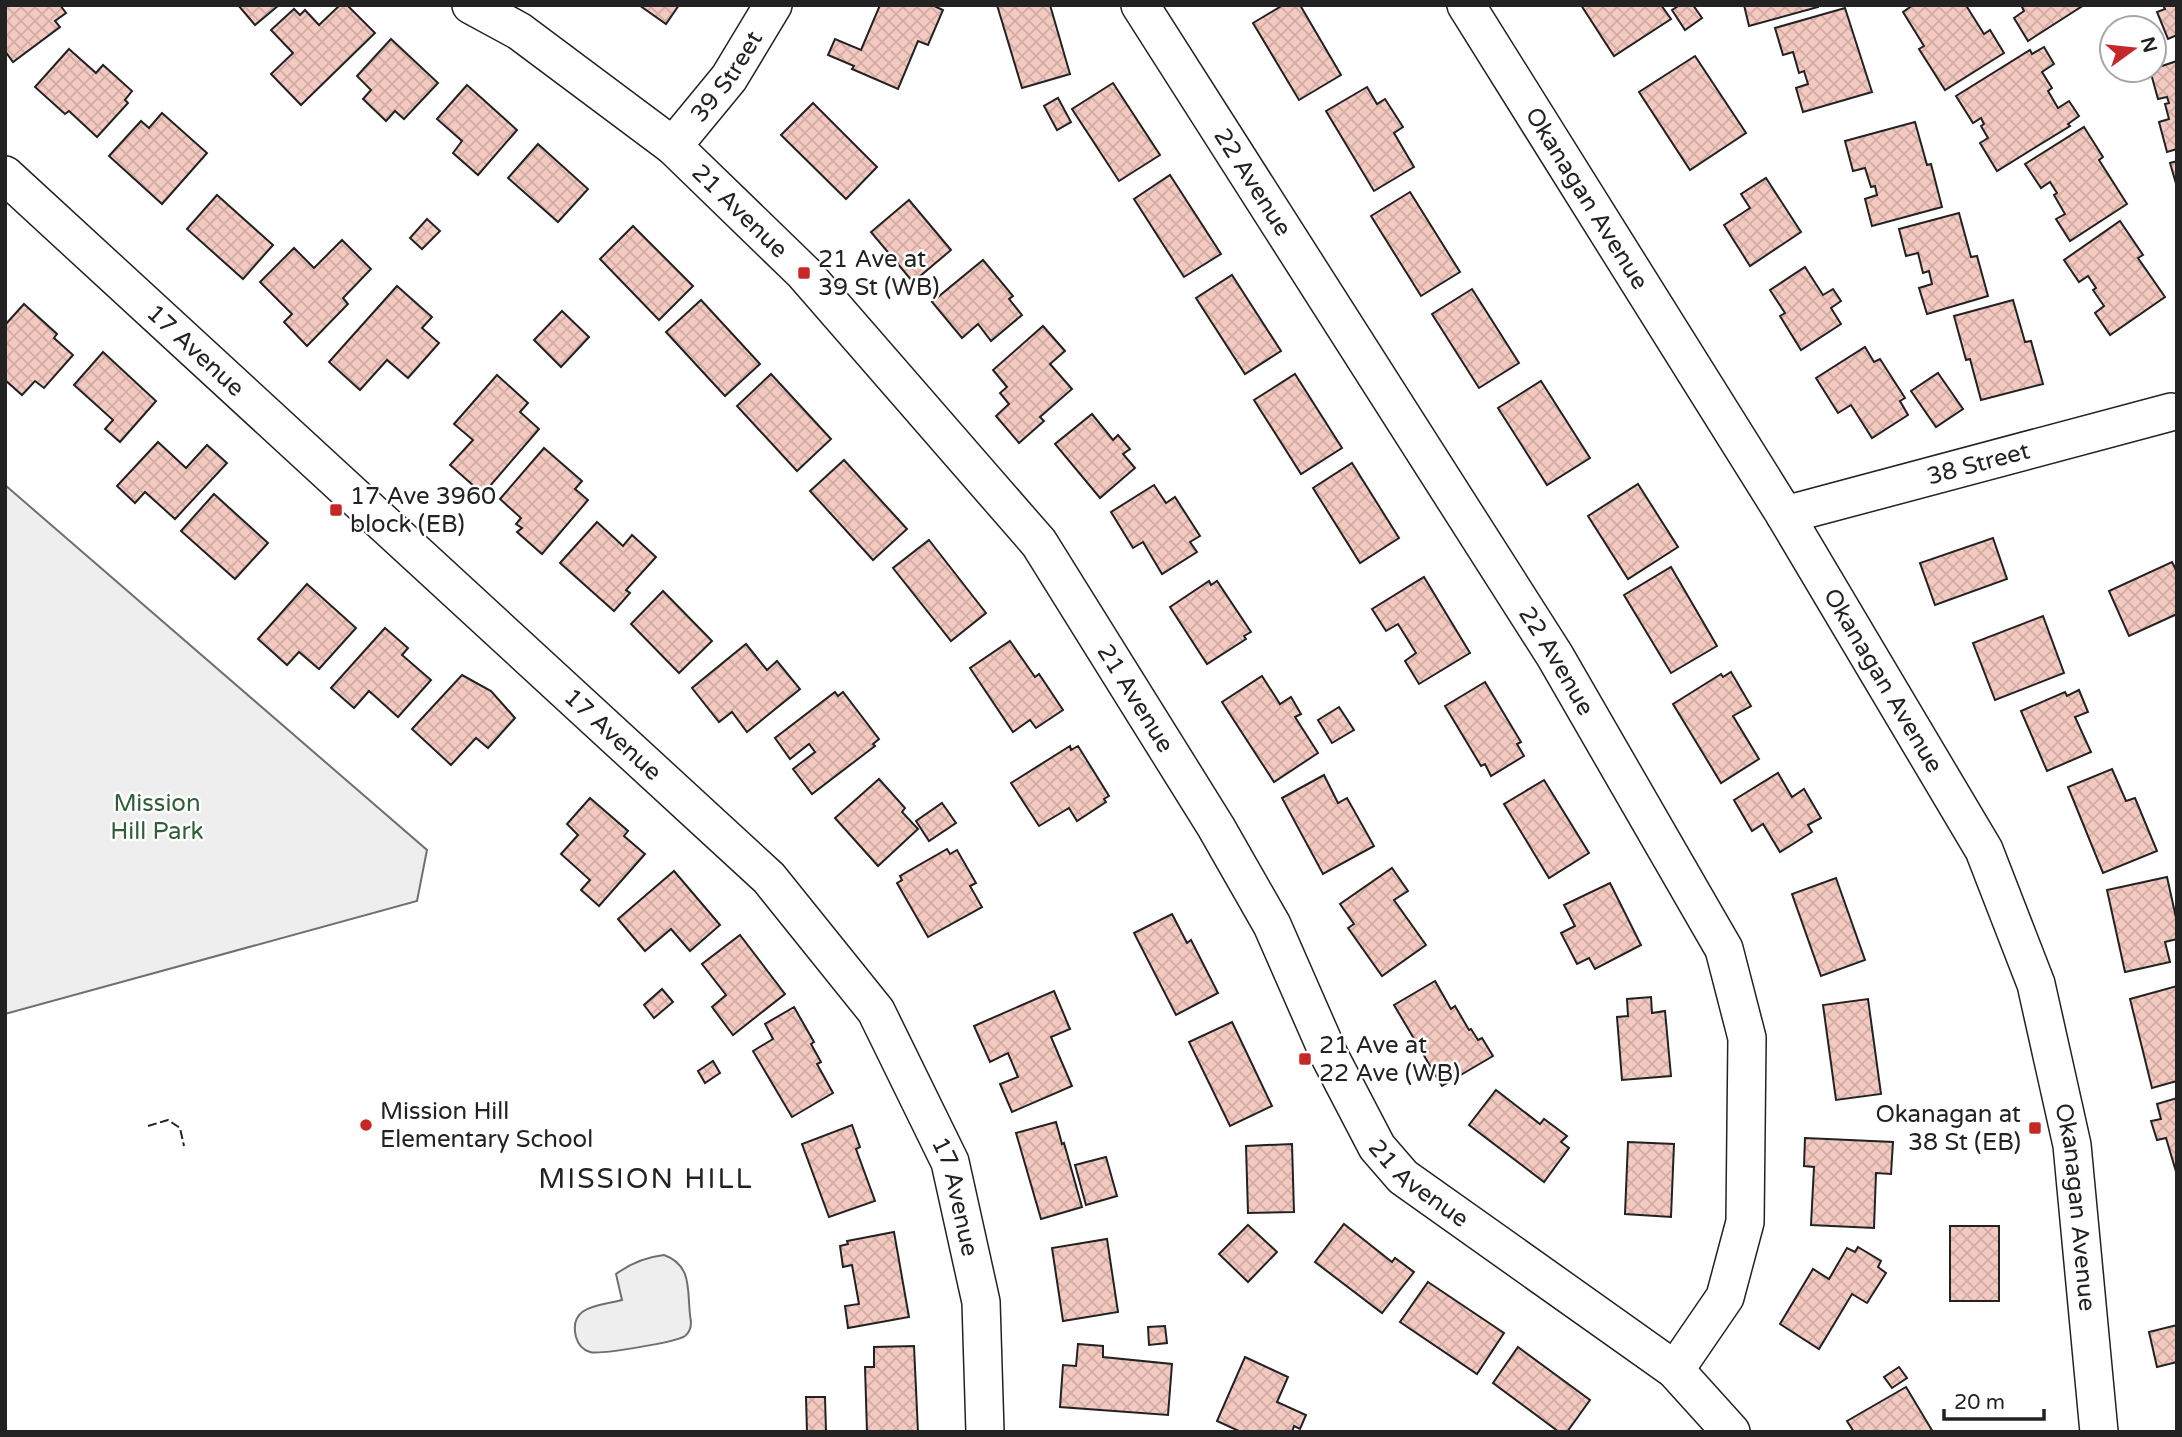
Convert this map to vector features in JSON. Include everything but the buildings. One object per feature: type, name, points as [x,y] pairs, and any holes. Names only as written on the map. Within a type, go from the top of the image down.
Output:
[{"type":"street","name":"21 Avenue","points":[[471,5],[519,31],[673,146],[804,273],[1039,543],[1216,827],[1272,925],[1329,1055],[1377,1147],[1404,1177],[1675,1370],[1731,1432]]},
{"type":"street","name":"39 Street","points":[[673,146],[729,78],[774,5]]},
{"type":"street","name":"22 Avenue","points":[[1140,5],[1555,656],[1724,949],[1747,1038],[1745,1222],[1725,1297],[1675,1370]]},
{"type":"street","name":"Okanagan Avenue","points":[[1466,5],[1785,514],[1984,849],[2036,984],[2072,1145],[2099,1432]]},
{"type":"street","name":"17 Avenue","points":[[5,175],[769,878],[876,1011],[950,1162],[981,1302],[985,1432]]},
{"type":"street","name":"38 Street","points":[[1785,514],[2171,412]]},
{"type":"green space","name":"Mission Hill Park","points":[[5,485],[427,850],[417,901],[5,1014]]},
{"type":"green space","points":[[664,1255],[681,1266],[685,1274],[691,1322],[687,1334],[679,1339],[622,1350],[590,1352],[583,1348],[577,1340],[575,1326],[581,1313],[596,1306],[622,1300],[616,1274],[639,1261]]},
{"type":"fence","points":[[148,1126],[168,1120],[180,1128],[184,1146]]},
{"type":"place","name":"21 Ave at 39 St (WB)","points":[[804,273]]},
{"type":"place","name":"17 Ave 3960 block (EB)","points":[[336,510]]},
{"type":"place","name":"21 Ave at 22 Ave (WB)","points":[[1305,1059]]},
{"type":"place","name":"Mission Hill Elementary School","points":[[366,1125]]},
{"type":"place","name":"Okanagan at 38 St (EB)","points":[[2035,1128]]},
{"type":"district","name":"MISSION HILL","points":[[646,1179]]}]
